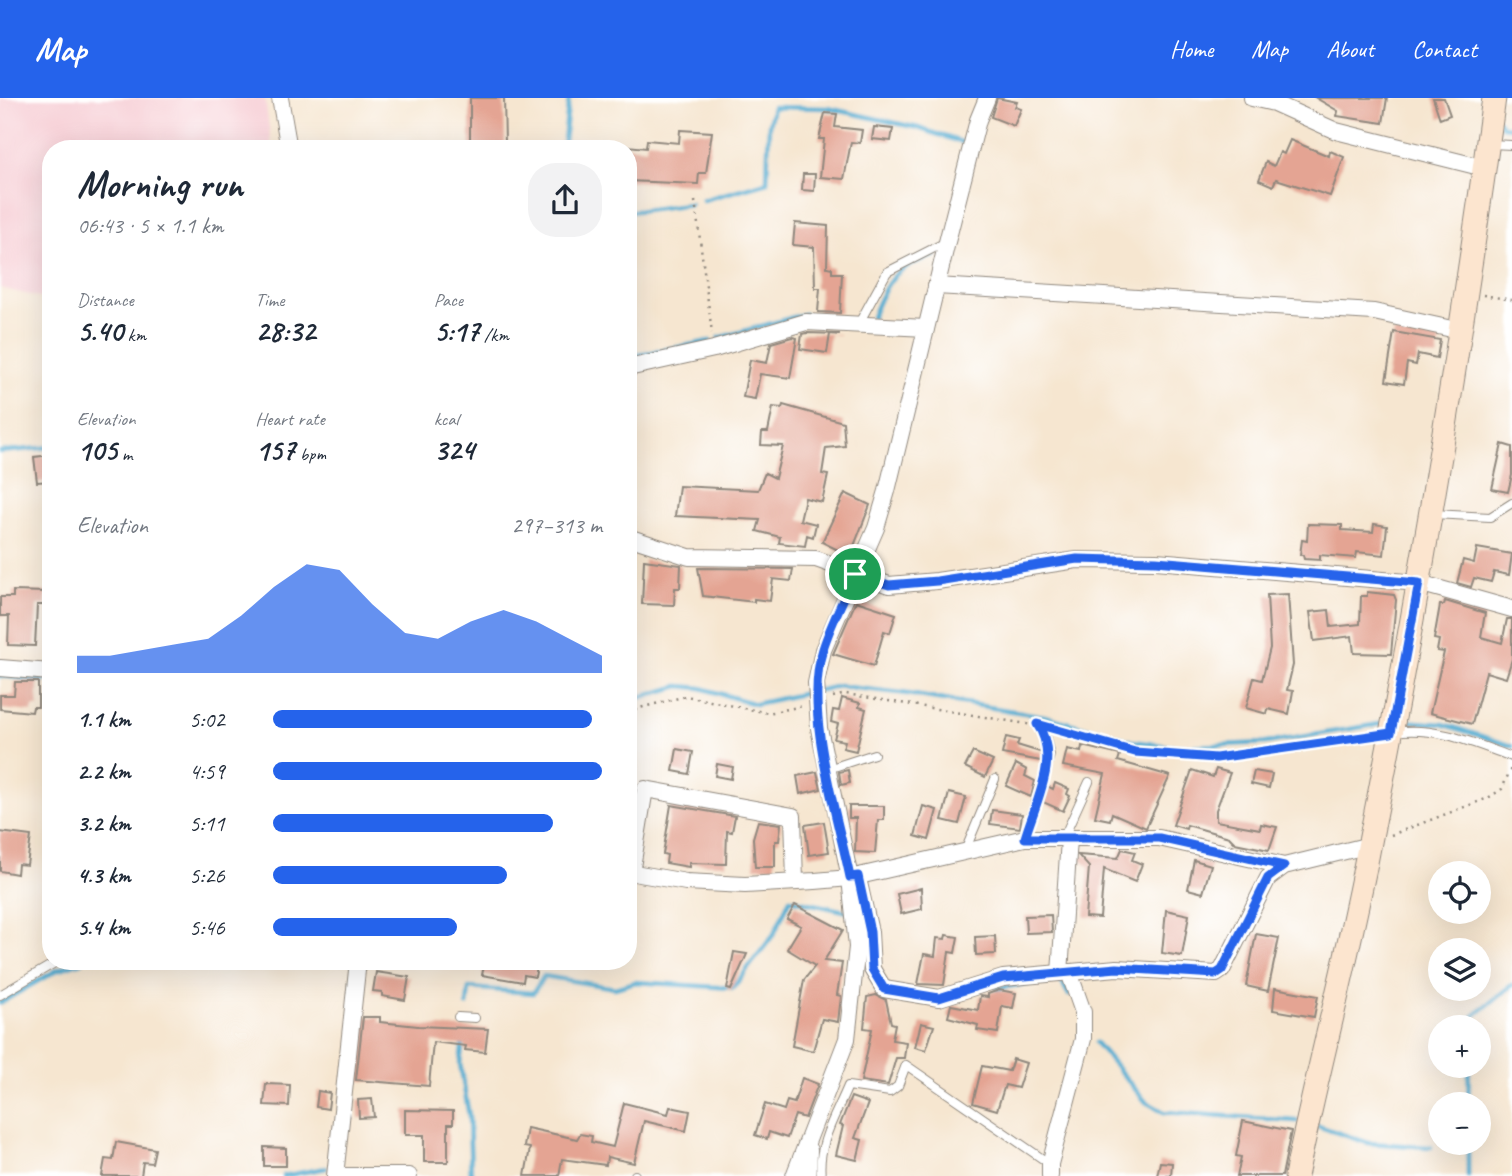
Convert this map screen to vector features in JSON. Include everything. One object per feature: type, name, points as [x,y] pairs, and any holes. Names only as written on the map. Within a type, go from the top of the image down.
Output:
[{"type":"street","points":[[280,98],[287,140]]},
{"type":"street","points":[[987,98],[978,120],[887,491],[876,528],[822,650],[817,683],[819,728],[854,877],[870,932],[872,969],[884,989],[939,998],[1003,978],[1117,968],[1216,974],[1222,970],[1268,878],[1284,866],[1370,842]]},
{"type":"street","points":[[1252,98],[1274,103],[1336,131],[1484,169]]},
{"type":"street","points":[[1297,1176],[1393,726],[1461,331],[1494,99]]},
{"type":"street","points":[[936,286],[1374,312],[1461,331]]},
{"type":"street","points":[[637,366],[714,349],[806,322],[926,328]]},
{"type":"street","points":[[637,540],[689,557],[816,559],[889,585],[937,581],[1077,559],[1156,561],[1419,583],[1512,609]]},
{"type":"street","points":[[0,668],[42,672]]},
{"type":"street","points":[[637,833],[645,789],[793,816],[795,882]]},
{"type":"street","points":[[637,873],[686,883],[745,885],[854,877],[1025,838],[1159,838],[1284,866]]},
{"type":"street","points":[[1050,1170],[1083,1039],[1083,1012],[1064,973],[1066,839]]},
{"type":"street","points":[[794,1176],[809,1144],[847,1039],[857,947],[854,877]]},
{"type":"street","points":[[335,1176],[357,970]]},
{"type":"street","points":[[808,1176],[809,1144]]},
{"type":"street","points":[[343,1176],[409,1176]]},
{"type":"lane","points":[[1489,136],[1512,145]]},
{"type":"lane","points":[[858,325],[887,272],[947,242]]},
{"type":"lane","points":[[1430,514],[1490,517],[1512,503]]},
{"type":"lane","points":[[1393,726],[1440,733],[1512,757]]},
{"type":"lane","points":[[1025,838],[1050,755],[1045,734]]},
{"type":"lane","points":[[828,769],[874,754]]},
{"type":"lane","points":[[965,851],[995,779]]},
{"type":"lane","points":[[1066,839],[1089,782]]},
{"type":"lane","points":[[0,995],[43,970]]},
{"type":"lane","points":[[458,1017],[475,1018]]},
{"type":"lane","points":[[821,1176],[819,1159],[822,1147],[848,1086],[890,1092],[898,1086],[906,1065],[1050,1170]]},
{"type":"path","points":[[695,201],[714,349]]},
{"type":"path","points":[[1466,291],[1512,300]]},
{"type":"path","points":[[637,708],[686,696],[768,713],[846,694],[1037,724],[1135,752],[1216,758],[1393,726]]},
{"type":"path","points":[[1037,724],[1045,734]]},
{"type":"path","points":[[1370,842],[1489,798],[1502,789],[1512,766]]},
{"type":"shaded area","points":[[0,98],[265,98],[271,140],[42,140],[42,298],[0,288]]},
{"type":"building","points":[[470,98],[504,98],[505,140],[470,140]]},
{"type":"building","points":[[997,98],[1017,102],[1015,107],[1021,109],[1014,126],[991,117]]},
{"type":"building","points":[[1316,98],[1387,98],[1383,123],[1337,116],[1338,111]]},
{"type":"building","points":[[1433,98],[1444,98],[1450,115],[1440,119]]},
{"type":"building","points":[[825,113],[837,114],[835,127],[862,130],[860,143],[851,142],[844,179],[820,177],[824,139],[819,139]]},
{"type":"building","points":[[874,127],[893,129],[891,141],[872,139]]},
{"type":"building","points":[[680,130],[712,132],[706,173],[699,173],[698,184],[637,181],[637,147],[646,148],[647,140],[679,143]]},
{"type":"building","points":[[1290,140],[1329,156],[1330,151],[1344,157],[1330,196],[1276,179],[1273,186],[1259,180],[1266,162],[1274,166],[1280,152],[1284,154]]},
{"type":"building","points":[[803,174],[815,174],[814,191],[802,190]]},
{"type":"building","points":[[795,223],[828,226],[827,267],[832,268],[832,273],[842,273],[840,313],[818,312],[820,288],[815,288],[814,247],[793,245]]},
{"type":"building","points":[[1394,332],[1440,340],[1437,358],[1418,354],[1416,365],[1407,363],[1404,384],[1386,381]]},
{"type":"building","points":[[806,333],[839,334],[839,335],[830,334],[827,353],[800,349],[802,334]]},
{"type":"building","points":[[797,338],[790,378],[760,374],[755,399],[743,397],[750,360],[767,363],[771,343]]},
{"type":"building","points":[[783,405],[843,422],[845,446],[826,448],[822,474],[828,475],[822,502],[805,498],[800,520],[816,524],[813,537],[807,535],[805,546],[779,543],[780,537],[757,531],[760,520],[675,516],[679,486],[758,490],[765,473],[775,478],[783,446],[761,445],[762,432],[768,432],[773,407],[782,408]]},
{"type":"building","points":[[1502,444],[1512,447],[1512,475],[1508,492],[1492,489]]},
{"type":"building","points":[[42,456],[42,482],[37,482],[34,457]]},
{"type":"building","points":[[845,493],[870,505],[850,556],[822,542]]},
{"type":"building","points":[[1308,524],[1342,525],[1342,530],[1373,532],[1374,524],[1387,526],[1384,555],[1357,552],[1356,558],[1320,555],[1320,560],[1304,559],[1303,555],[1300,555],[1302,540],[1307,541]]},
{"type":"building","points":[[1477,548],[1512,554],[1509,575],[1494,572],[1491,582],[1474,578],[1471,587],[1457,583],[1463,560],[1474,563]]},
{"type":"building","points":[[644,560],[681,565],[680,588],[675,588],[674,605],[642,604]]},
{"type":"building","points":[[698,568],[793,569],[791,581],[773,579],[770,601],[754,599],[754,602],[703,596]]},
{"type":"building","points":[[13,591],[42,592],[42,605],[37,605],[35,646],[8,645],[9,616],[0,616],[0,597],[13,597]]},
{"type":"building","points":[[1367,592],[1394,595],[1396,600],[1391,654],[1354,653],[1352,636],[1314,641],[1310,612],[1329,610],[1331,627],[1360,624],[1361,596],[1367,596]]},
{"type":"building","points":[[1288,594],[1293,665],[1287,690],[1293,691],[1289,714],[1268,709],[1267,714],[1246,708],[1254,678],[1262,680],[1270,648],[1267,595]]},
{"type":"building","points":[[856,601],[896,614],[890,633],[884,631],[874,666],[833,654]]},
{"type":"building","points":[[1445,601],[1485,613],[1481,637],[1502,643],[1507,619],[1512,619],[1512,659],[1506,678],[1486,672],[1472,724],[1430,713],[1444,652],[1437,651],[1439,640],[1434,639],[1440,605],[1444,605]]},
{"type":"building","points":[[15,682],[38,682],[38,707],[33,707],[32,712],[0,709],[0,695],[14,695]]},
{"type":"building","points":[[842,698],[860,703],[859,707],[866,709],[856,751],[843,748],[845,741],[834,739],[838,724],[831,722],[833,710],[839,711]]},
{"type":"building","points":[[1006,737],[1019,740],[1017,745],[1043,753],[1041,761],[1002,754]]},
{"type":"building","points":[[1082,746],[1120,755],[1118,761],[1170,776],[1146,828],[1112,813],[1110,820],[1095,817],[1105,774],[1063,766],[1067,749],[1081,752]]},
{"type":"building","points":[[677,749],[693,752],[689,774],[673,771]]},
{"type":"building","points":[[973,752],[993,761],[985,777],[965,767]]},
{"type":"building","points":[[717,764],[733,767],[731,779],[715,776]]},
{"type":"building","points":[[1016,764],[1027,770],[1025,776],[1035,781],[1031,797],[1006,786]]},
{"type":"building","points":[[1216,769],[1230,773],[1216,810],[1216,821],[1260,829],[1261,824],[1277,827],[1269,850],[1235,843],[1229,837],[1187,825],[1186,829],[1173,825],[1192,770],[1213,777]]},
{"type":"building","points":[[848,770],[850,783],[841,785],[839,772]]},
{"type":"building","points":[[1254,771],[1272,774],[1269,788],[1251,784]]},
{"type":"building","points":[[817,772],[821,789],[800,794],[797,776]]},
{"type":"building","points":[[1055,783],[1069,789],[1067,794],[1070,796],[1063,811],[1043,802],[1047,786],[1053,789]]},
{"type":"building","points":[[949,793],[966,797],[959,824],[942,820]]},
{"type":"building","points":[[671,805],[735,816],[732,832],[727,831],[726,864],[689,863],[689,867],[666,863],[667,855],[663,854]]},
{"type":"building","points":[[849,806],[884,806],[884,820],[878,820],[875,853],[855,852],[856,818],[849,818]]},
{"type":"building","points":[[923,806],[937,810],[929,840],[915,836]]},
{"type":"building","points":[[992,810],[1022,814],[1020,828],[990,824]]},
{"type":"building","points":[[758,821],[781,824],[779,841],[775,841],[775,867],[755,867],[753,838]]},
{"type":"building","points":[[824,822],[829,852],[809,855],[805,825]]},
{"type":"building","points":[[0,832],[31,836],[27,865],[18,864],[17,874],[0,871]]},
{"type":"building","points":[[1122,849],[1135,852],[1132,860],[1142,864],[1135,882],[1104,869],[1100,918],[1085,917],[1089,867],[1078,855],[1118,858]]},
{"type":"building","points":[[1194,860],[1211,865],[1203,893],[1188,889]]},
{"type":"building","points":[[921,888],[922,909],[901,914],[897,894]]},
{"type":"building","points":[[795,905],[843,930],[824,961],[842,963],[837,995],[841,996],[838,1022],[822,1019],[813,1051],[792,1046],[804,980],[815,966],[787,949],[801,926],[787,919]]},
{"type":"building","points":[[1166,910],[1189,915],[1182,956],[1162,953]]},
{"type":"building","points":[[1051,915],[1052,932],[1026,933],[1025,916]]},
{"type":"building","points":[[1256,934],[1279,938],[1268,991],[1246,986]]},
{"type":"building","points":[[946,935],[958,937],[955,953],[949,952],[944,985],[918,984],[924,954],[935,956],[937,938],[945,939]]},
{"type":"building","points":[[995,936],[996,954],[976,955],[975,937]]},
{"type":"building","points":[[734,952],[747,954],[731,990],[727,989]]},
{"type":"building","points":[[483,970],[536,970],[535,977],[524,975],[523,982],[482,975]]},
{"type":"building","points":[[376,972],[409,977],[405,1000],[382,996],[382,992],[373,991]]},
{"type":"building","points":[[1275,988],[1318,996],[1314,1017],[1273,1010]]},
{"type":"building","points":[[999,990],[1016,993],[1013,1008],[1002,1006],[998,1033],[977,1030],[978,1025],[948,1017],[951,1005],[978,1010],[980,996],[988,997],[988,994]]},
{"type":"building","points":[[876,995],[886,1000],[891,1023],[895,1024],[892,1040],[906,1042],[904,1058],[896,1058],[888,1085],[861,1081],[872,1029],[864,1028],[867,997]]},
{"type":"building","points":[[363,1017],[380,1017],[380,1022],[418,1026],[488,1029],[485,1052],[465,1050],[466,1046],[433,1042],[429,1086],[356,1080]]},
{"type":"building","points":[[921,1023],[934,1026],[926,1050],[915,1047]]},
{"type":"building","points":[[1013,1059],[1026,1063],[1018,1088],[1005,1085],[997,1110],[973,1103],[982,1066],[1009,1071]]},
{"type":"building","points":[[802,1078],[818,1084],[805,1118],[795,1115],[787,1138],[769,1132],[767,1139],[755,1135],[765,1104],[784,1110],[787,1101],[794,1103]]},
{"type":"building","points":[[266,1084],[290,1085],[289,1106],[264,1105]]},
{"type":"building","points":[[318,1091],[330,1093],[328,1109],[316,1107]]},
{"type":"building","points":[[851,1097],[868,1103],[855,1138],[862,1140],[857,1160],[836,1155],[843,1126],[840,1125]]},
{"type":"building","points":[[372,1099],[374,1117],[359,1118],[358,1100]]},
{"type":"building","points":[[624,1103],[668,1114],[670,1107],[690,1111],[686,1131],[644,1121],[634,1163],[607,1157],[606,1165],[562,1159],[559,1176],[525,1176],[530,1148],[524,1147],[527,1128],[577,1139],[580,1134],[592,1136],[591,1142],[613,1147]]},
{"type":"building","points":[[405,1110],[453,1111],[453,1124],[448,1124],[448,1162],[424,1162],[424,1135],[405,1135]]},
{"type":"building","points":[[1243,1121],[1291,1131],[1282,1176],[1237,1176],[1241,1157],[1236,1156]]},
{"type":"building","points":[[116,1142],[155,1149],[152,1163],[143,1162],[141,1176],[102,1176],[105,1159],[113,1160]]},
{"type":"building","points":[[264,1147],[286,1148],[286,1166],[264,1166]]},
{"type":"building","points":[[1160,1162],[1172,1163],[1171,1176],[1157,1176]]},
{"type":"waterway","points":[[564,140],[569,98]]},
{"type":"waterway","points":[[703,200],[767,182],[769,125],[773,107],[828,108],[918,128],[964,143]]},
{"type":"waterway","points":[[1499,121],[1502,126],[1512,127]]},
{"type":"waterway","points":[[637,211],[690,204]]},
{"type":"waterway","points":[[872,317],[887,285],[901,270],[934,256]]},
{"type":"waterway","points":[[719,338],[805,314]]},
{"type":"waterway","points":[[637,355],[710,341]]},
{"type":"waterway","points":[[0,452],[42,448]]},
{"type":"waterway","points":[[0,676],[42,680]]},
{"type":"waterway","points":[[637,698],[679,686],[701,688],[755,704],[839,686],[1044,716],[1131,741],[1175,747],[1266,743],[1386,723]]},
{"type":"waterway","points":[[1402,721],[1443,724],[1512,746]]},
{"type":"waterway","points":[[467,1005],[469,988],[533,993],[544,976],[615,988],[635,982],[733,988],[774,934],[790,899],[849,912]]},
{"type":"waterway","points":[[0,1003],[57,970]]},
{"type":"waterway","points":[[1060,979],[1069,995]]},
{"type":"waterway","points":[[997,988],[1027,984]]},
{"type":"waterway","points":[[1475,1015],[1512,985]]},
{"type":"waterway","points":[[463,1041],[460,1063],[469,1116],[471,1176]]},
{"type":"waterway","points":[[1096,1043],[1146,1102],[1164,1112],[1297,1121]]},
{"type":"waterway","points":[[1468,1092],[1469,1078]]},
{"type":"waterway","points":[[1318,1126],[1368,1143],[1428,1147]]},
{"type":"waterway","points":[[1468,1155],[1468,1176]]},
{"type":"waterway","points":[[283,1176],[326,1168]]},
{"type":"route","points":[[1077,559],[1156,561],[1419,583],[1391,733],[1247,756],[1216,758],[1135,752],[1037,724],[1045,734],[1050,755],[1025,838],[1159,838],[1284,866],[1268,878],[1222,970],[1216,974],[1117,968],[1003,978],[939,998],[884,989],[872,969],[870,932],[858,876],[850,877],[819,728],[817,683],[822,650],[855,574],[889,585],[937,581],[1077,559]]}]
